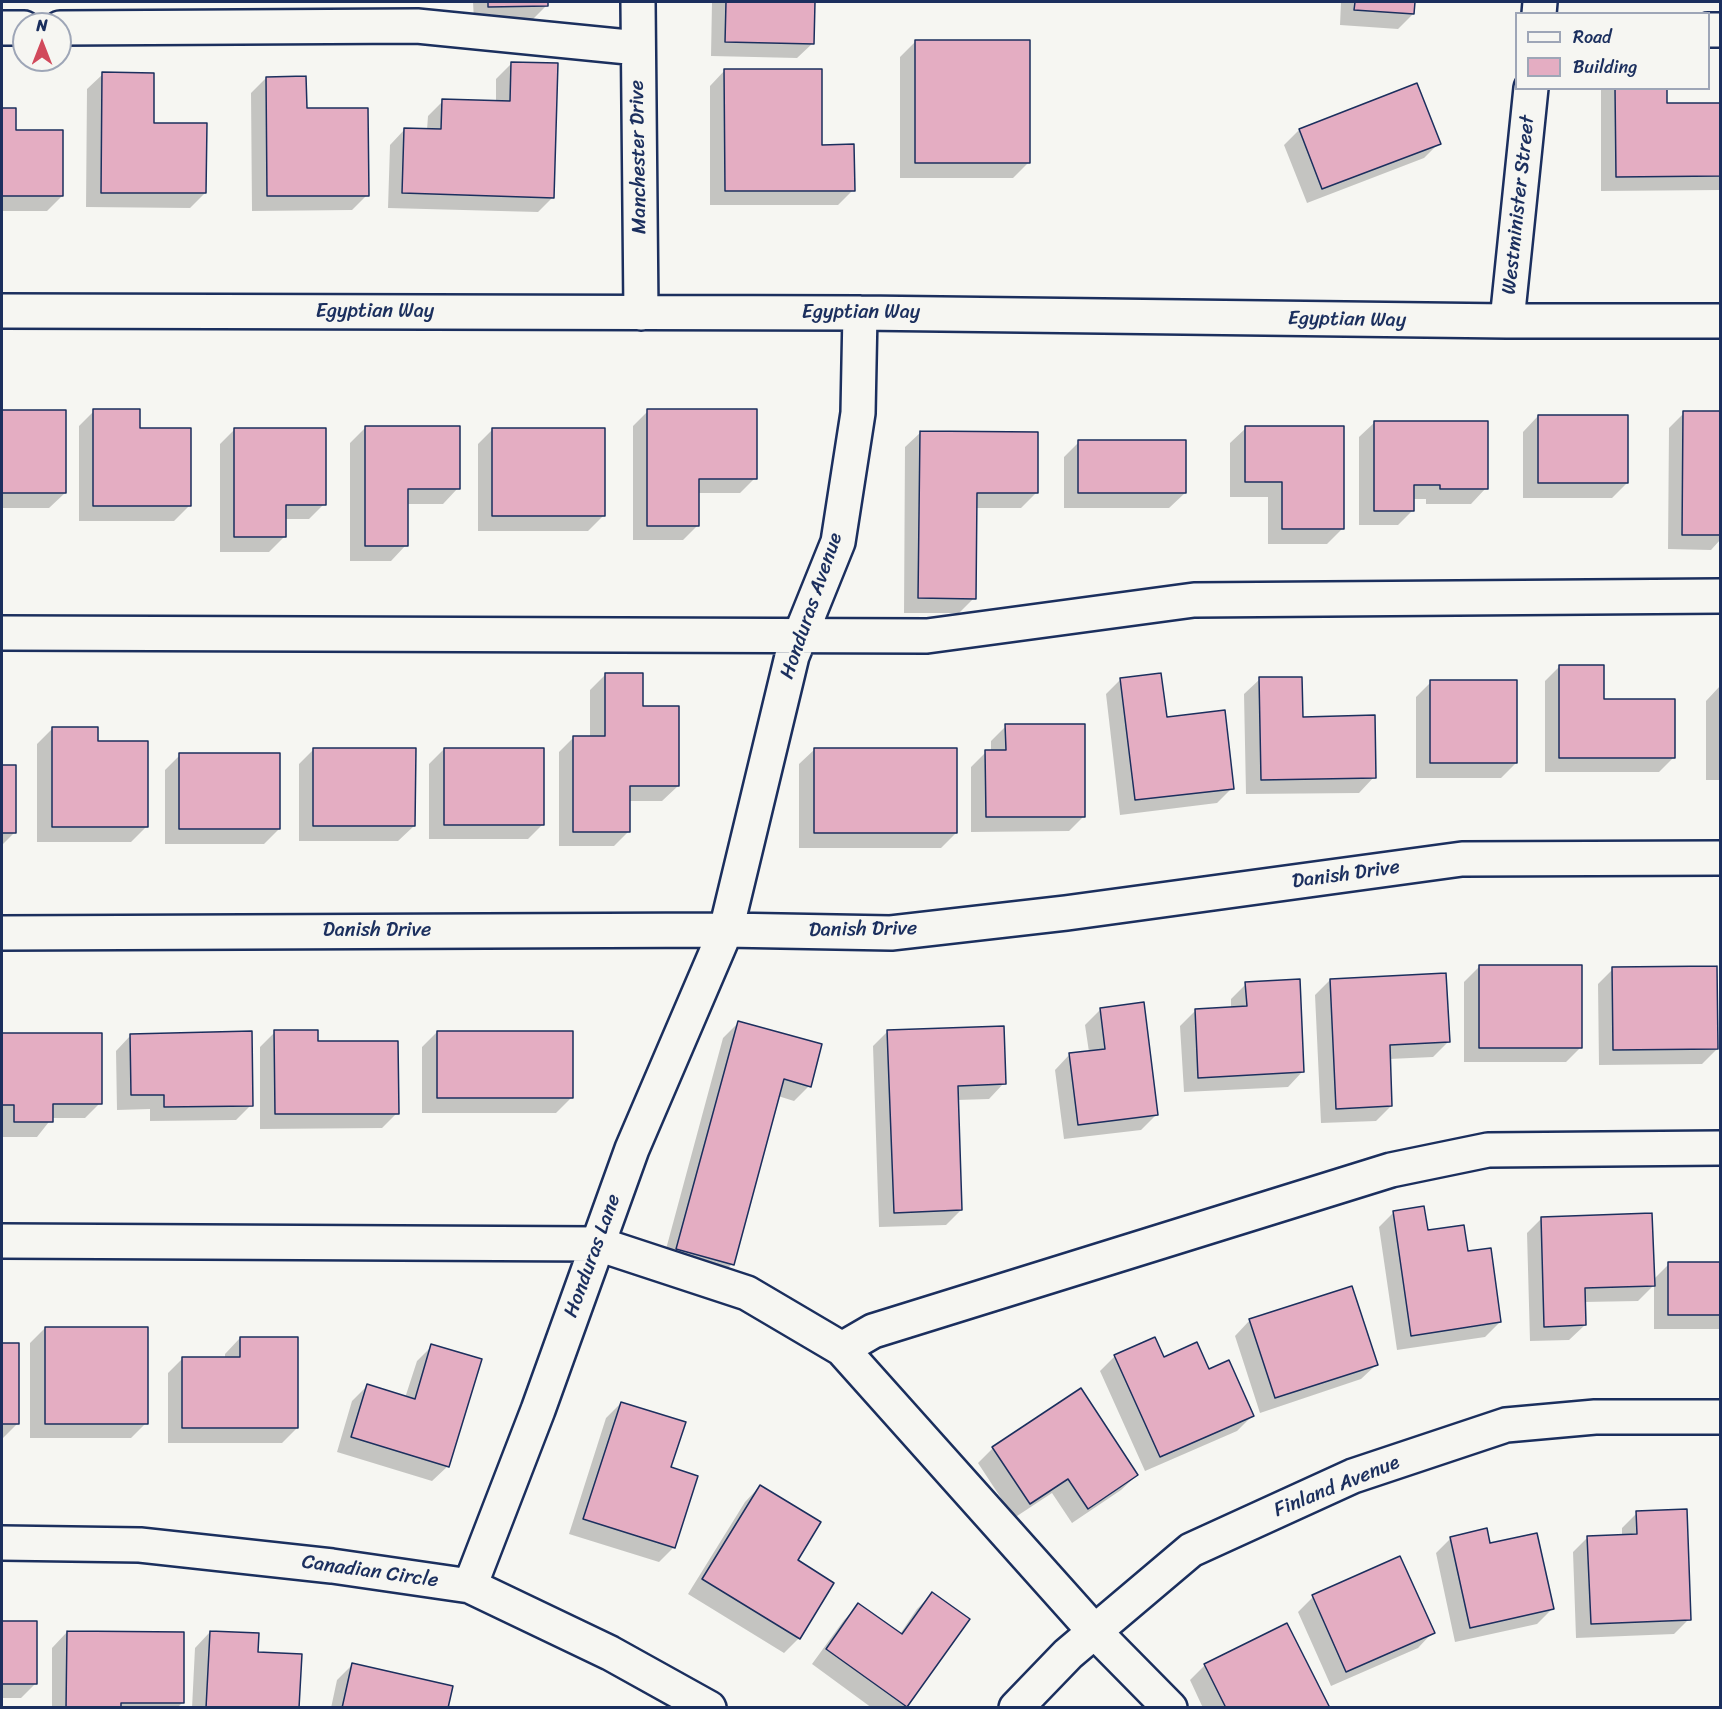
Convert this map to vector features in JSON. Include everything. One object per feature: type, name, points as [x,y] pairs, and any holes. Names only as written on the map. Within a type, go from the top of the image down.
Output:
[{"type":"street","name":"Manchester Drive","points":[[638,2],[641,313]]},
{"type":"street","points":[[72,28],[417,26],[638,48]]},
{"type":"street","name":"Westminister Street","points":[[1507,321],[1531,90]]},
{"type":"street","name":"Egyptian Way","points":[[2,311],[860,313],[1507,321],[1720,321]]},
{"type":"street","name":"Honduras Avenue","points":[[726,930],[792,656],[838,542],[858,413],[860,313]]},
{"type":"street","points":[[2,633],[927,636],[1194,600],[1720,596]]},
{"type":"street","name":"Danish Drive","points":[[2,933],[726,930],[891,933],[1066,913],[1462,859],[1720,858]]},
{"type":"street","name":"Honduras Lane","points":[[470,1586],[538,1410],[632,1149],[726,930]]},
{"type":"street","points":[[842,1349],[873,1330],[1391,1170],[1488,1150],[1720,1148]]},
{"type":"street","points":[[2,1240],[598,1244],[747,1293],[842,1349],[1095,1632],[1170,1707]]},
{"type":"street","name":"Finland Avenue","points":[[1016,1707],[1068,1654],[1191,1550],[1353,1476],[1506,1425],[1595,1417],[1720,1417]]},
{"type":"street","name":"Canadian Circle","points":[[2,1543],[140,1545],[332,1566],[470,1586],[610,1653],[709,1707]]},
{"type":"building","points":[[488,2],[548,2],[548,6],[488,7]]},
{"type":"building","points":[[726,2],[815,2],[814,44],[725,42]]},
{"type":"building","points":[[1355,2],[1415,2],[1414,14],[1354,10]]},
{"type":"building","points":[[915,40],[1030,40],[1030,163],[915,163]]},
{"type":"building","points":[[511,62],[558,63],[554,198],[402,193],[404,128],[441,129],[442,99],[510,101]]},
{"type":"building","points":[[724,69],[822,69],[822,145],[854,144],[855,191],[725,191]]},
{"type":"building","points":[[102,72],[154,73],[154,123],[207,123],[206,193],[101,193]]},
{"type":"building","points":[[306,76],[307,108],[368,108],[369,196],[267,196],[266,77]]},
{"type":"building","points":[[1417,83],[1441,144],[1322,189],[1299,129]]},
{"type":"building","points":[[1615,90],[1667,90],[1667,103],[1720,103],[1720,176],[1616,177]]},
{"type":"building","points":[[2,108],[16,108],[16,130],[63,130],[63,196],[2,196]]},
{"type":"building","points":[[93,409],[140,409],[140,428],[191,428],[191,506],[93,506]]},
{"type":"building","points":[[647,409],[757,409],[757,479],[699,479],[699,526],[647,526]]},
{"type":"building","points":[[2,410],[66,410],[66,493],[2,493]]},
{"type":"building","points":[[1683,411],[1720,411],[1720,535],[1682,535]]},
{"type":"building","points":[[1538,415],[1628,415],[1628,483],[1538,483]]},
{"type":"building","points":[[1374,421],[1488,421],[1488,489],[1440,489],[1440,485],[1414,485],[1414,511],[1374,511]]},
{"type":"building","points":[[365,426],[460,426],[460,489],[408,489],[408,546],[365,546]]},
{"type":"building","points":[[1245,426],[1344,426],[1344,529],[1282,529],[1282,482],[1245,482]]},
{"type":"building","points":[[234,428],[326,428],[326,505],[286,505],[286,537],[234,537]]},
{"type":"building","points":[[492,428],[605,428],[605,516],[492,516]]},
{"type":"building","points":[[920,431],[1038,432],[1038,493],[977,493],[976,599],[918,598]]},
{"type":"building","points":[[1078,440],[1186,440],[1186,493],[1078,493]]},
{"type":"building","points":[[1559,665],[1604,665],[1604,699],[1675,699],[1675,758],[1559,758]]},
{"type":"building","points":[[605,673],[643,673],[643,706],[679,706],[679,786],[630,786],[630,832],[573,832],[573,736],[605,736]]},
{"type":"building","points":[[1161,673],[1167,717],[1225,710],[1234,789],[1135,800],[1120,678]]},
{"type":"building","points":[[1259,677],[1302,677],[1303,717],[1375,715],[1376,778],[1261,780]]},
{"type":"building","points":[[1430,680],[1517,680],[1517,763],[1430,763]]},
{"type":"building","points":[[1005,724],[1085,724],[1085,817],[986,817],[985,750],[1006,750]]},
{"type":"building","points":[[52,727],[98,727],[98,741],[148,741],[148,827],[52,827]]},
{"type":"building","points":[[313,748],[416,748],[415,826],[313,826]]},
{"type":"building","points":[[444,748],[544,748],[544,825],[444,825]]},
{"type":"building","points":[[814,748],[957,748],[957,833],[814,833]]},
{"type":"building","points":[[179,753],[280,753],[280,829],[179,829]]},
{"type":"building","points":[[2,765],[16,765],[16,833],[2,833]]},
{"type":"building","points":[[1479,965],[1582,965],[1582,1048],[1479,1048]]},
{"type":"building","points":[[1717,966],[1718,1049],[1613,1050],[1612,967]]},
{"type":"building","points":[[1446,973],[1450,1042],[1390,1045],[1392,1106],[1336,1109],[1330,979]]},
{"type":"building","points":[[1300,979],[1304,1072],[1198,1078],[1195,1009],[1247,1006],[1245,982]]},
{"type":"building","points":[[1144,1002],[1158,1115],[1078,1125],[1069,1053],[1105,1049],[1100,1008]]},
{"type":"building","points":[[738,1021],[822,1044],[811,1087],[784,1079],[734,1265],[676,1249]]},
{"type":"building","points":[[1004,1026],[1006,1084],[958,1086],[962,1210],[894,1213],[887,1030]]},
{"type":"building","points":[[274,1030],[318,1030],[318,1041],[398,1041],[399,1114],[275,1114]]},
{"type":"building","points":[[252,1031],[253,1106],[164,1107],[164,1095],[131,1095],[130,1034]]},
{"type":"building","points":[[437,1031],[573,1031],[573,1098],[437,1098]]},
{"type":"building","points":[[2,1033],[102,1033],[102,1104],[53,1104],[53,1122],[14,1122],[14,1105],[2,1105]]},
{"type":"building","points":[[1424,1206],[1428,1230],[1464,1225],[1468,1251],[1491,1248],[1501,1322],[1411,1336],[1393,1211]]},
{"type":"building","points":[[1652,1213],[1655,1286],[1585,1288],[1586,1325],[1544,1327],[1541,1217]]},
{"type":"building","points":[[1668,1262],[1720,1262],[1720,1315],[1668,1315]]},
{"type":"building","points":[[1352,1286],[1378,1365],[1275,1398],[1249,1319]]},
{"type":"building","points":[[45,1327],[148,1327],[148,1424],[45,1424]]},
{"type":"building","points":[[240,1337],[298,1337],[298,1428],[182,1428],[182,1357],[240,1357]]},
{"type":"building","points":[[1155,1337],[1164,1357],[1197,1342],[1209,1369],[1229,1360],[1254,1416],[1160,1457],[1114,1355]]},
{"type":"building","points":[[2,1343],[19,1343],[19,1424],[2,1424]]},
{"type":"building","points":[[431,1344],[482,1359],[449,1467],[351,1437],[367,1384],[415,1399]]},
{"type":"building","points":[[1081,1388],[1138,1475],[1088,1509],[1068,1479],[1030,1504],[992,1447]]},
{"type":"building","points":[[621,1402],[686,1422],[671,1467],[698,1476],[675,1548],[583,1519]]},
{"type":"building","points":[[760,1485],[821,1522],[798,1560],[834,1583],[800,1639],[702,1579]]},
{"type":"building","points":[[1687,1509],[1691,1620],[1591,1624],[1587,1536],[1637,1534],[1636,1511]]},
{"type":"building","points":[[1487,1528],[1490,1543],[1537,1533],[1554,1609],[1470,1628],[1450,1537]]},
{"type":"building","points":[[1400,1556],[1435,1633],[1346,1672],[1312,1595]]},
{"type":"building","points":[[932,1592],[970,1619],[907,1707],[826,1649],[858,1603],[902,1634]]},
{"type":"building","points":[[2,1621],[37,1621],[37,1684],[2,1684]]},
{"type":"building","points":[[1287,1623],[1330,1708],[1226,1708],[1204,1664]]},
{"type":"building","points":[[67,1631],[184,1632],[184,1703],[121,1703],[121,1708],[66,1708]]},
{"type":"building","points":[[210,1631],[259,1633],[258,1652],[302,1654],[299,1708],[206,1708]]},
{"type":"building","points":[[352,1663],[453,1686],[448,1708],[342,1708]]}]
